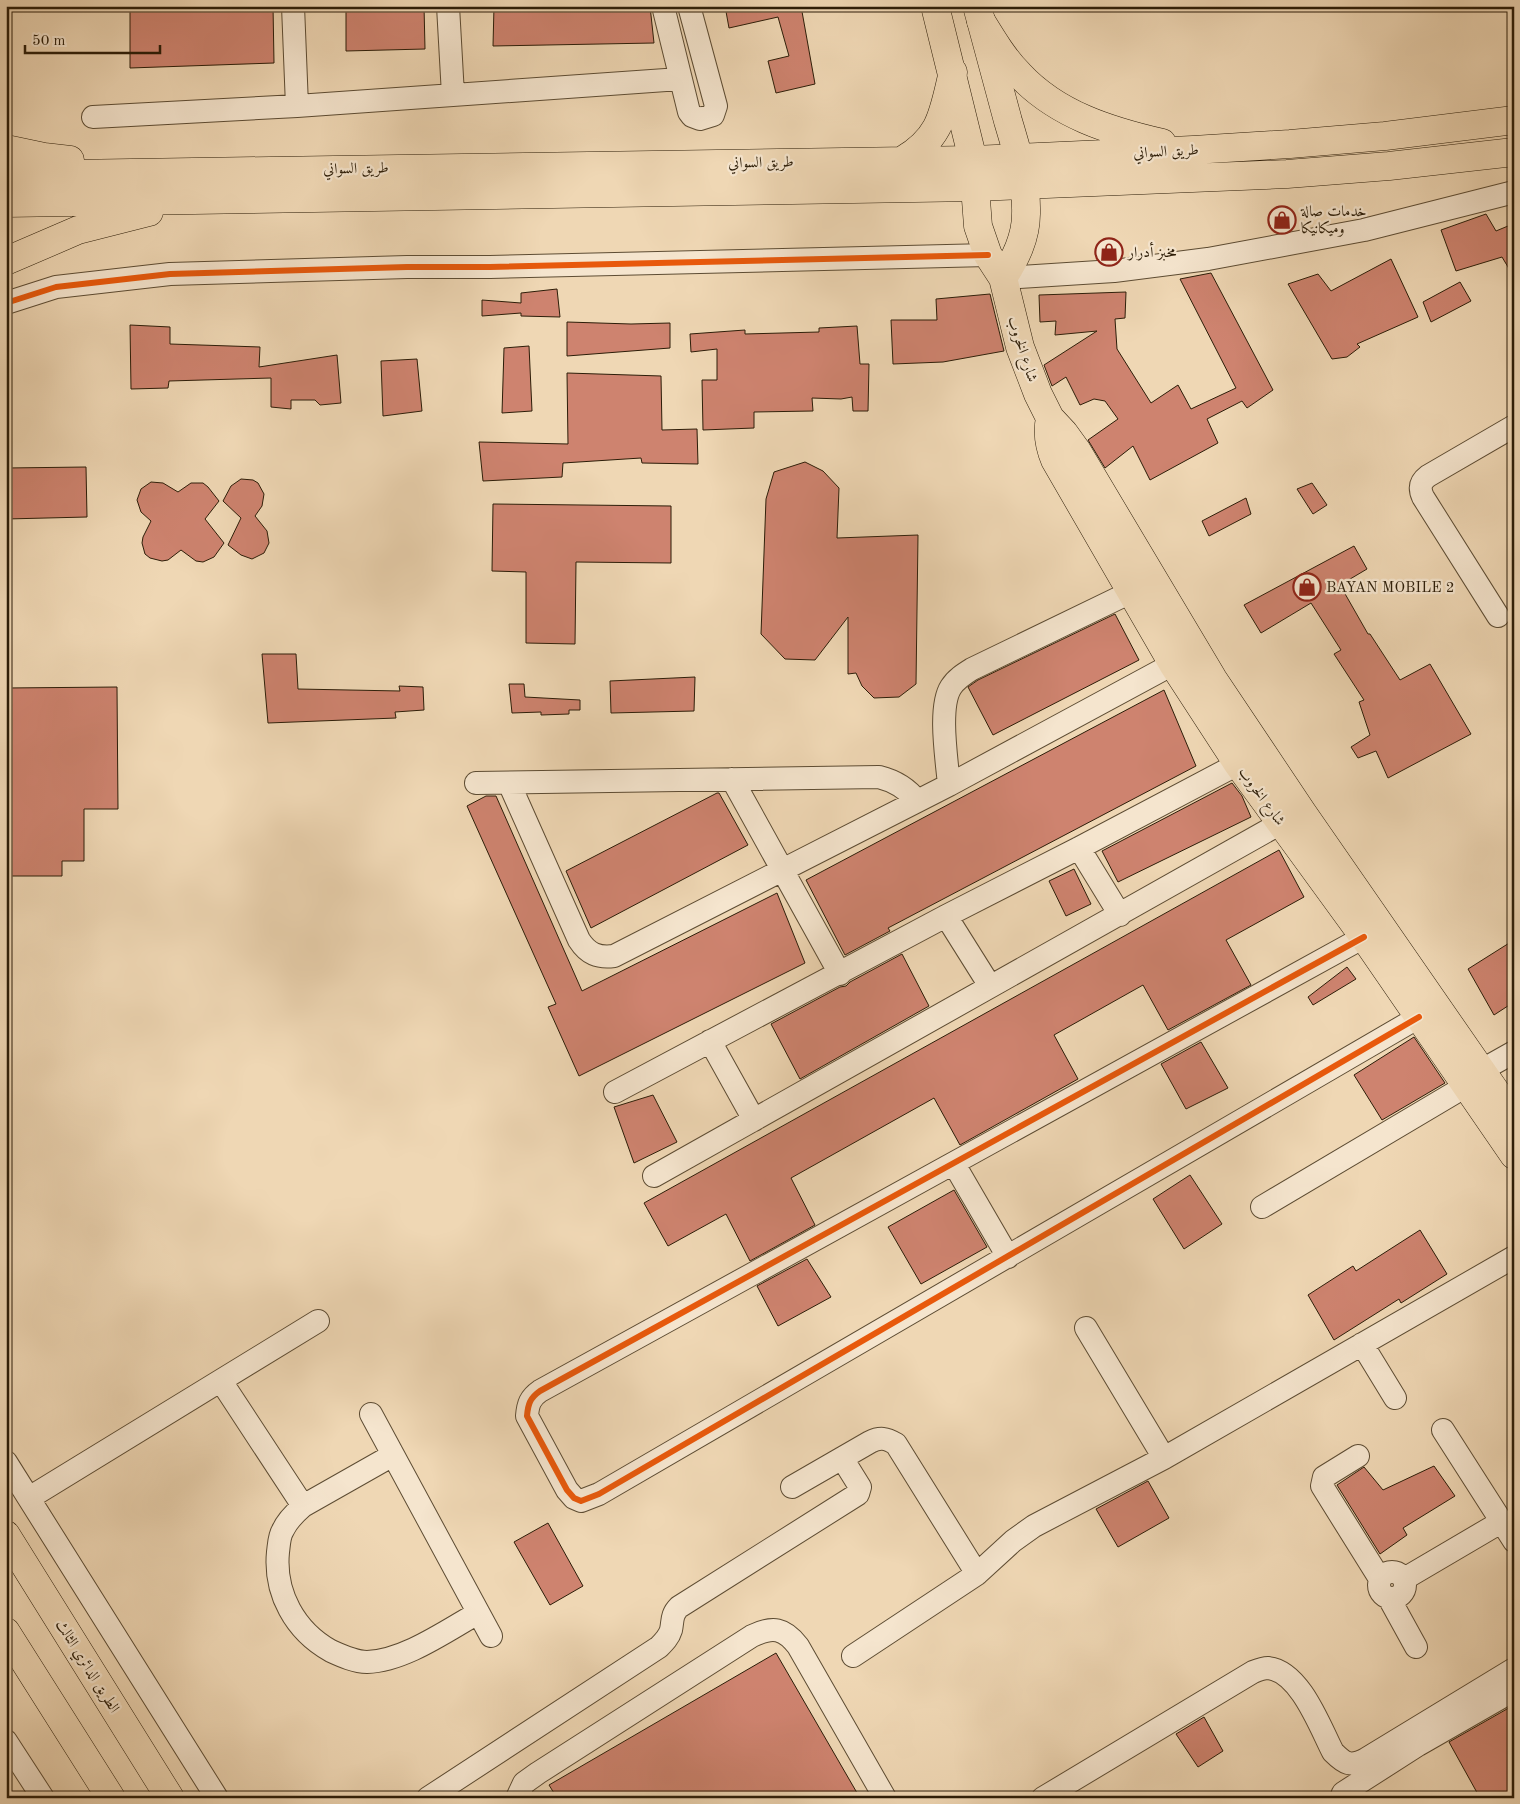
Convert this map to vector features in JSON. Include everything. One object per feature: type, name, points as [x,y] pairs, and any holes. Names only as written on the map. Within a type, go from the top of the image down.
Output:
[{"type":"main road","name":"شارع الخروب","points":[[935,6],[973,160],[978,226],[988,255],[1003,278],[1020,347],[1038,394],[1050,418],[1077,451],[1202,685],[1238,764],[1364,938],[1419,1018],[1514,1118]]},
{"type":"main road","points":[[979,14],[996,45],[1019,74],[1046,99],[1078,118],[1113,130],[1193,150]]},
{"type":"main road","points":[[979,14],[1024,185],[1026,215],[1024,231],[1014,260],[1003,278]]},
{"type":"main road","points":[[903,160],[917,152],[929,140],[938,126],[952,72]]},
{"type":"main road","name":"طريق السواني","points":[[6,175],[973,160],[1193,150],[1385,136],[1514,120]]},
{"type":"main road","points":[[6,149],[44,157],[184,171]]},
{"type":"main road","name":"طريق السواني","points":[[6,203],[976,187],[1287,174],[1513,154]]},
{"type":"main road","points":[[6,261],[78,230],[153,211],[181,201]]},
{"type":"main road","name":"شارع الخروب","points":[[1050,418],[1048,427],[1050,450],[1173,664],[1202,685],[1302,812],[1474,1078],[1514,1155]]},
{"type":"main road","name":"الطريق الدائري الثالث","points":[[6,1534],[170,1798]]},
{"type":"main road","points":[[6,1632],[111,1798]]},
{"type":"street","points":[[293,6],[297,106]]},
{"type":"street","points":[[448,6],[453,95]]},
{"type":"street","points":[[663,6],[680,79],[692,116],[700,119],[713,115],[716,106],[689,6]]},
{"type":"street","points":[[94,117],[297,106],[680,79]]},
{"type":"street","points":[[1003,278],[1114,271],[1208,259],[1364,230],[1514,192]]},
{"type":"street","points":[[6,303],[56,287],[170,274],[988,255]]},
{"type":"street","points":[[1498,616],[1420,492],[1420,485],[1428,476],[1514,426]]},
{"type":"street","points":[[949,785],[944,714],[946,700],[951,687],[960,676],[1131,592]]},
{"type":"street","points":[[509,783],[579,940],[585,949],[593,955],[603,957],[614,956],[949,785],[1173,664]]},
{"type":"street","points":[[615,1092],[946,916],[1238,764]]},
{"type":"street","points":[[476,783],[879,777],[901,785],[917,801]]},
{"type":"street","points":[[732,779],[840,974]]},
{"type":"street","points":[[654,1176],[1281,823]]},
{"type":"street","points":[[1079,848],[1120,915]]},
{"type":"street","points":[[946,916],[990,986]]},
{"type":"street","points":[[1364,938],[532,1397],[528,1406],[527,1416],[567,1490],[574,1498],[581,1500],[590,1499],[1419,1018]]},
{"type":"street","points":[[710,1041],[754,1120]]},
{"type":"street","points":[[1262,1207],[1514,1052]]},
{"type":"street","points":[[954,1164],[1008,1257]]},
{"type":"street","points":[[853,1656],[977,1574],[1013,1541],[1034,1526],[1164,1458],[1514,1257]]},
{"type":"street","points":[[29,1498],[318,1321]]},
{"type":"street","points":[[1086,1328],[1164,1458]]},
{"type":"street","points":[[1362,1344],[1395,1398]]},
{"type":"street","points":[[221,1381],[303,1506]]},
{"type":"street","points":[[371,1414],[491,1636]]},
{"type":"street","points":[[1443,1430],[1504,1515],[1514,1541]]},
{"type":"street","points":[[792,1487],[878,1438],[888,1439],[896,1444],[977,1574]]},
{"type":"street","points":[[393,1455],[303,1506],[292,1516],[282,1530],[278,1545],[278,1575],[281,1589],[294,1617],[308,1634],[325,1647],[351,1659],[366,1662],[387,1660],[405,1653],[478,1613]]},
{"type":"street","points":[[1358,1456],[1324,1477],[1322,1486],[1384,1588],[1416,1647]]},
{"type":"street","points":[[428,1798],[659,1647],[671,1630],[672,1617],[679,1607],[858,1494],[860,1487],[842,1458]]},
{"type":"street","points":[[6,1462],[217,1798]]},
{"type":"street","points":[[1384,1588],[1394,1598],[1404,1591],[1404,1579],[1504,1515]]},
{"type":"street","points":[[517,1798],[524,1783],[554,1762],[752,1636],[764,1630],[778,1630],[790,1636],[798,1646],[885,1798]]},
{"type":"street","points":[[1042,1798],[1254,1672],[1266,1668],[1279,1670],[1289,1677],[1302,1692],[1333,1752],[1341,1760],[1349,1764],[1366,1759],[1514,1670]]},
{"type":"street","points":[[1341,1798],[1343,1793],[1418,1745],[1514,1690]]},
{"type":"street","points":[[6,1741],[43,1798]]},
{"type":"building","points":[[130,6],[273,6],[274,63],[130,68]]},
{"type":"building","points":[[346,6],[424,6],[425,49],[346,51]]},
{"type":"building","points":[[494,6],[650,6],[654,43],[493,46]]},
{"type":"building","points":[[725,6],[801,6],[815,84],[776,93],[768,61],[789,56],[778,17],[729,28]]},
{"type":"building","points":[[1486,214],[1496,231],[1508,226],[1514,236],[1514,277],[1502,257],[1456,271],[1441,230]]},
{"type":"building","points":[[1391,259],[1418,317],[1357,344],[1360,347],[1347,357],[1332,359],[1288,284],[1318,274],[1331,291]]},
{"type":"building","points":[[1211,273],[1273,390],[1247,408],[1242,401],[1207,419],[1218,443],[1150,480],[1133,446],[1105,468],[1088,440],[1118,419],[1105,401],[1094,399],[1080,405],[1066,377],[1052,386],[1044,365],[1097,331],[1055,335],[1056,321],[1040,322],[1039,295],[1126,292],[1125,318],[1115,319],[1117,349],[1151,403],[1178,385],[1191,409],[1236,388],[1180,279]]},
{"type":"building","points":[[1460,282],[1471,301],[1431,322],[1423,302]]},
{"type":"building","points":[[557,289],[560,317],[521,316],[521,313],[482,316],[482,300],[521,303],[521,293]]},
{"type":"building","points":[[990,294],[1004,351],[943,362],[893,364],[891,320],[937,320],[936,299]]},
{"type":"building","points":[[567,322],[670,323],[670,348],[567,356]]},
{"type":"building","points":[[130,325],[170,327],[170,344],[260,347],[259,367],[337,355],[341,403],[320,405],[315,400],[291,400],[291,409],[271,407],[271,378],[169,381],[168,388],[131,389]]},
{"type":"building","points":[[857,326],[860,364],[869,364],[868,411],[853,411],[852,397],[841,399],[812,398],[813,411],[754,412],[754,428],[703,430],[702,380],[717,380],[717,349],[691,352],[690,334],[745,330],[745,334],[819,332],[819,328]]},
{"type":"building","points":[[529,346],[532,411],[502,413],[504,348]]},
{"type":"building","points":[[417,359],[422,411],[383,416],[381,361]]},
{"type":"building","points":[[567,373],[661,376],[662,430],[697,429],[698,464],[642,463],[641,458],[563,463],[562,477],[483,481],[479,442],[568,444]]},
{"type":"building","points":[[805,462],[823,471],[839,488],[837,538],[918,535],[916,684],[899,697],[874,698],[862,686],[856,673],[848,674],[848,617],[815,660],[785,659],[761,634],[766,499],[774,472]]},
{"type":"building","points":[[86,467],[87,517],[6,519],[6,468]]},
{"type":"building","points":[[241,479],[253,480],[258,483],[264,494],[262,506],[255,516],[267,531],[269,543],[264,553],[252,559],[241,555],[228,545],[241,518],[223,501],[231,486]]},
{"type":"building","points":[[151,482],[163,483],[178,492],[191,483],[203,483],[208,487],[219,501],[205,519],[224,543],[214,557],[203,562],[196,561],[181,550],[168,560],[162,561],[150,558],[145,554],[142,543],[143,537],[151,521],[141,512],[137,500],[141,489]]},
{"type":"building","points":[[1312,483],[1327,505],[1313,514],[1297,489]]},
{"type":"building","points":[[1246,498],[1251,514],[1209,536],[1202,521]]},
{"type":"building","points":[[493,504],[671,506],[671,563],[576,562],[575,644],[526,643],[526,572],[492,571]]},
{"type":"building","points":[[1354,546],[1367,569],[1340,585],[1368,634],[1370,634],[1400,680],[1430,664],[1471,734],[1388,778],[1376,751],[1358,758],[1351,747],[1370,735],[1359,702],[1364,700],[1334,654],[1341,650],[1311,603],[1261,633],[1244,605]]},
{"type":"building","points":[[1115,614],[1139,660],[993,735],[968,687],[978,680]]},
{"type":"building","points":[[262,654],[296,654],[298,689],[400,691],[399,686],[423,687],[424,710],[395,712],[396,718],[268,723]]},
{"type":"building","points":[[695,677],[694,711],[611,713],[610,681]]},
{"type":"building","points":[[509,684],[524,684],[525,697],[580,700],[580,710],[569,710],[569,714],[541,715],[541,712],[512,713]]},
{"type":"building","points":[[117,687],[118,809],[84,809],[84,861],[62,861],[62,876],[6,876],[6,688]]},
{"type":"building","points":[[1164,690],[1196,766],[888,928],[890,931],[845,955],[806,880]]},
{"type":"building","points":[[1232,783],[1242,796],[1251,817],[1118,882],[1102,851]]},
{"type":"building","points":[[719,793],[748,845],[591,928],[566,871]]},
{"type":"building","points":[[486,796],[496,796],[582,991],[777,893],[805,963],[579,1076],[548,1007],[556,1004],[467,806]]},
{"type":"building","points":[[1279,850],[1304,897],[1226,940],[1251,985],[1168,1030],[1143,985],[1054,1035],[1078,1079],[960,1145],[934,1098],[791,1178],[815,1225],[750,1261],[726,1214],[668,1246],[644,1203]]},
{"type":"building","points":[[1074,869],[1091,904],[1066,916],[1049,881]]},
{"type":"building","points":[[1514,940],[1514,1002],[1494,1015],[1468,969]]},
{"type":"building","points":[[902,954],[929,1006],[800,1079],[771,1024],[840,987],[846,986]]},
{"type":"building","points":[[1347,967],[1356,979],[1313,1005],[1308,997]]},
{"type":"building","points":[[1414,1037],[1445,1083],[1382,1120],[1354,1075]]},
{"type":"building","points":[[1201,1042],[1228,1088],[1186,1109],[1161,1064]]},
{"type":"building","points":[[653,1095],[677,1142],[634,1163],[614,1107]]},
{"type":"building","points":[[1190,1175],[1222,1224],[1184,1249],[1153,1199]]},
{"type":"building","points":[[954,1190],[987,1247],[921,1284],[888,1227]]},
{"type":"building","points":[[1420,1230],[1447,1274],[1401,1303],[1399,1299],[1334,1340],[1308,1295],[1353,1266],[1356,1271]]},
{"type":"building","points":[[807,1259],[831,1297],[778,1326],[757,1286]]},
{"type":"building","points":[[1434,1466],[1455,1496],[1403,1528],[1407,1535],[1380,1554],[1337,1485],[1364,1467],[1383,1490]]},
{"type":"building","points":[[1148,1481],[1169,1518],[1118,1547],[1096,1509]]},
{"type":"building","points":[[548,1523],[583,1586],[550,1605],[514,1542]]},
{"type":"building","points":[[776,1653],[860,1798],[557,1798],[549,1785]]},
{"type":"building","points":[[1514,1705],[1514,1798],[1480,1798],[1449,1742]]},
{"type":"building","points":[[1204,1717],[1223,1751],[1198,1767],[1176,1734]]},
{"type":"cycle path","points":[[6,303],[56,287],[170,274],[988,255]]},
{"type":"cycle path","points":[[1364,937],[540,1391],[530,1402],[527,1416],[567,1490],[574,1498],[581,1501],[599,1494],[1419,1017]]},
{"type":"place","name":"خدمات صالة وميكانيكا","points":[[1282,220]]},
{"type":"place","name":"مخبز أدرار","points":[[1109,252]]},
{"type":"place","name":"BAYAN MOBILE 2","points":[[1307,587]]}]
